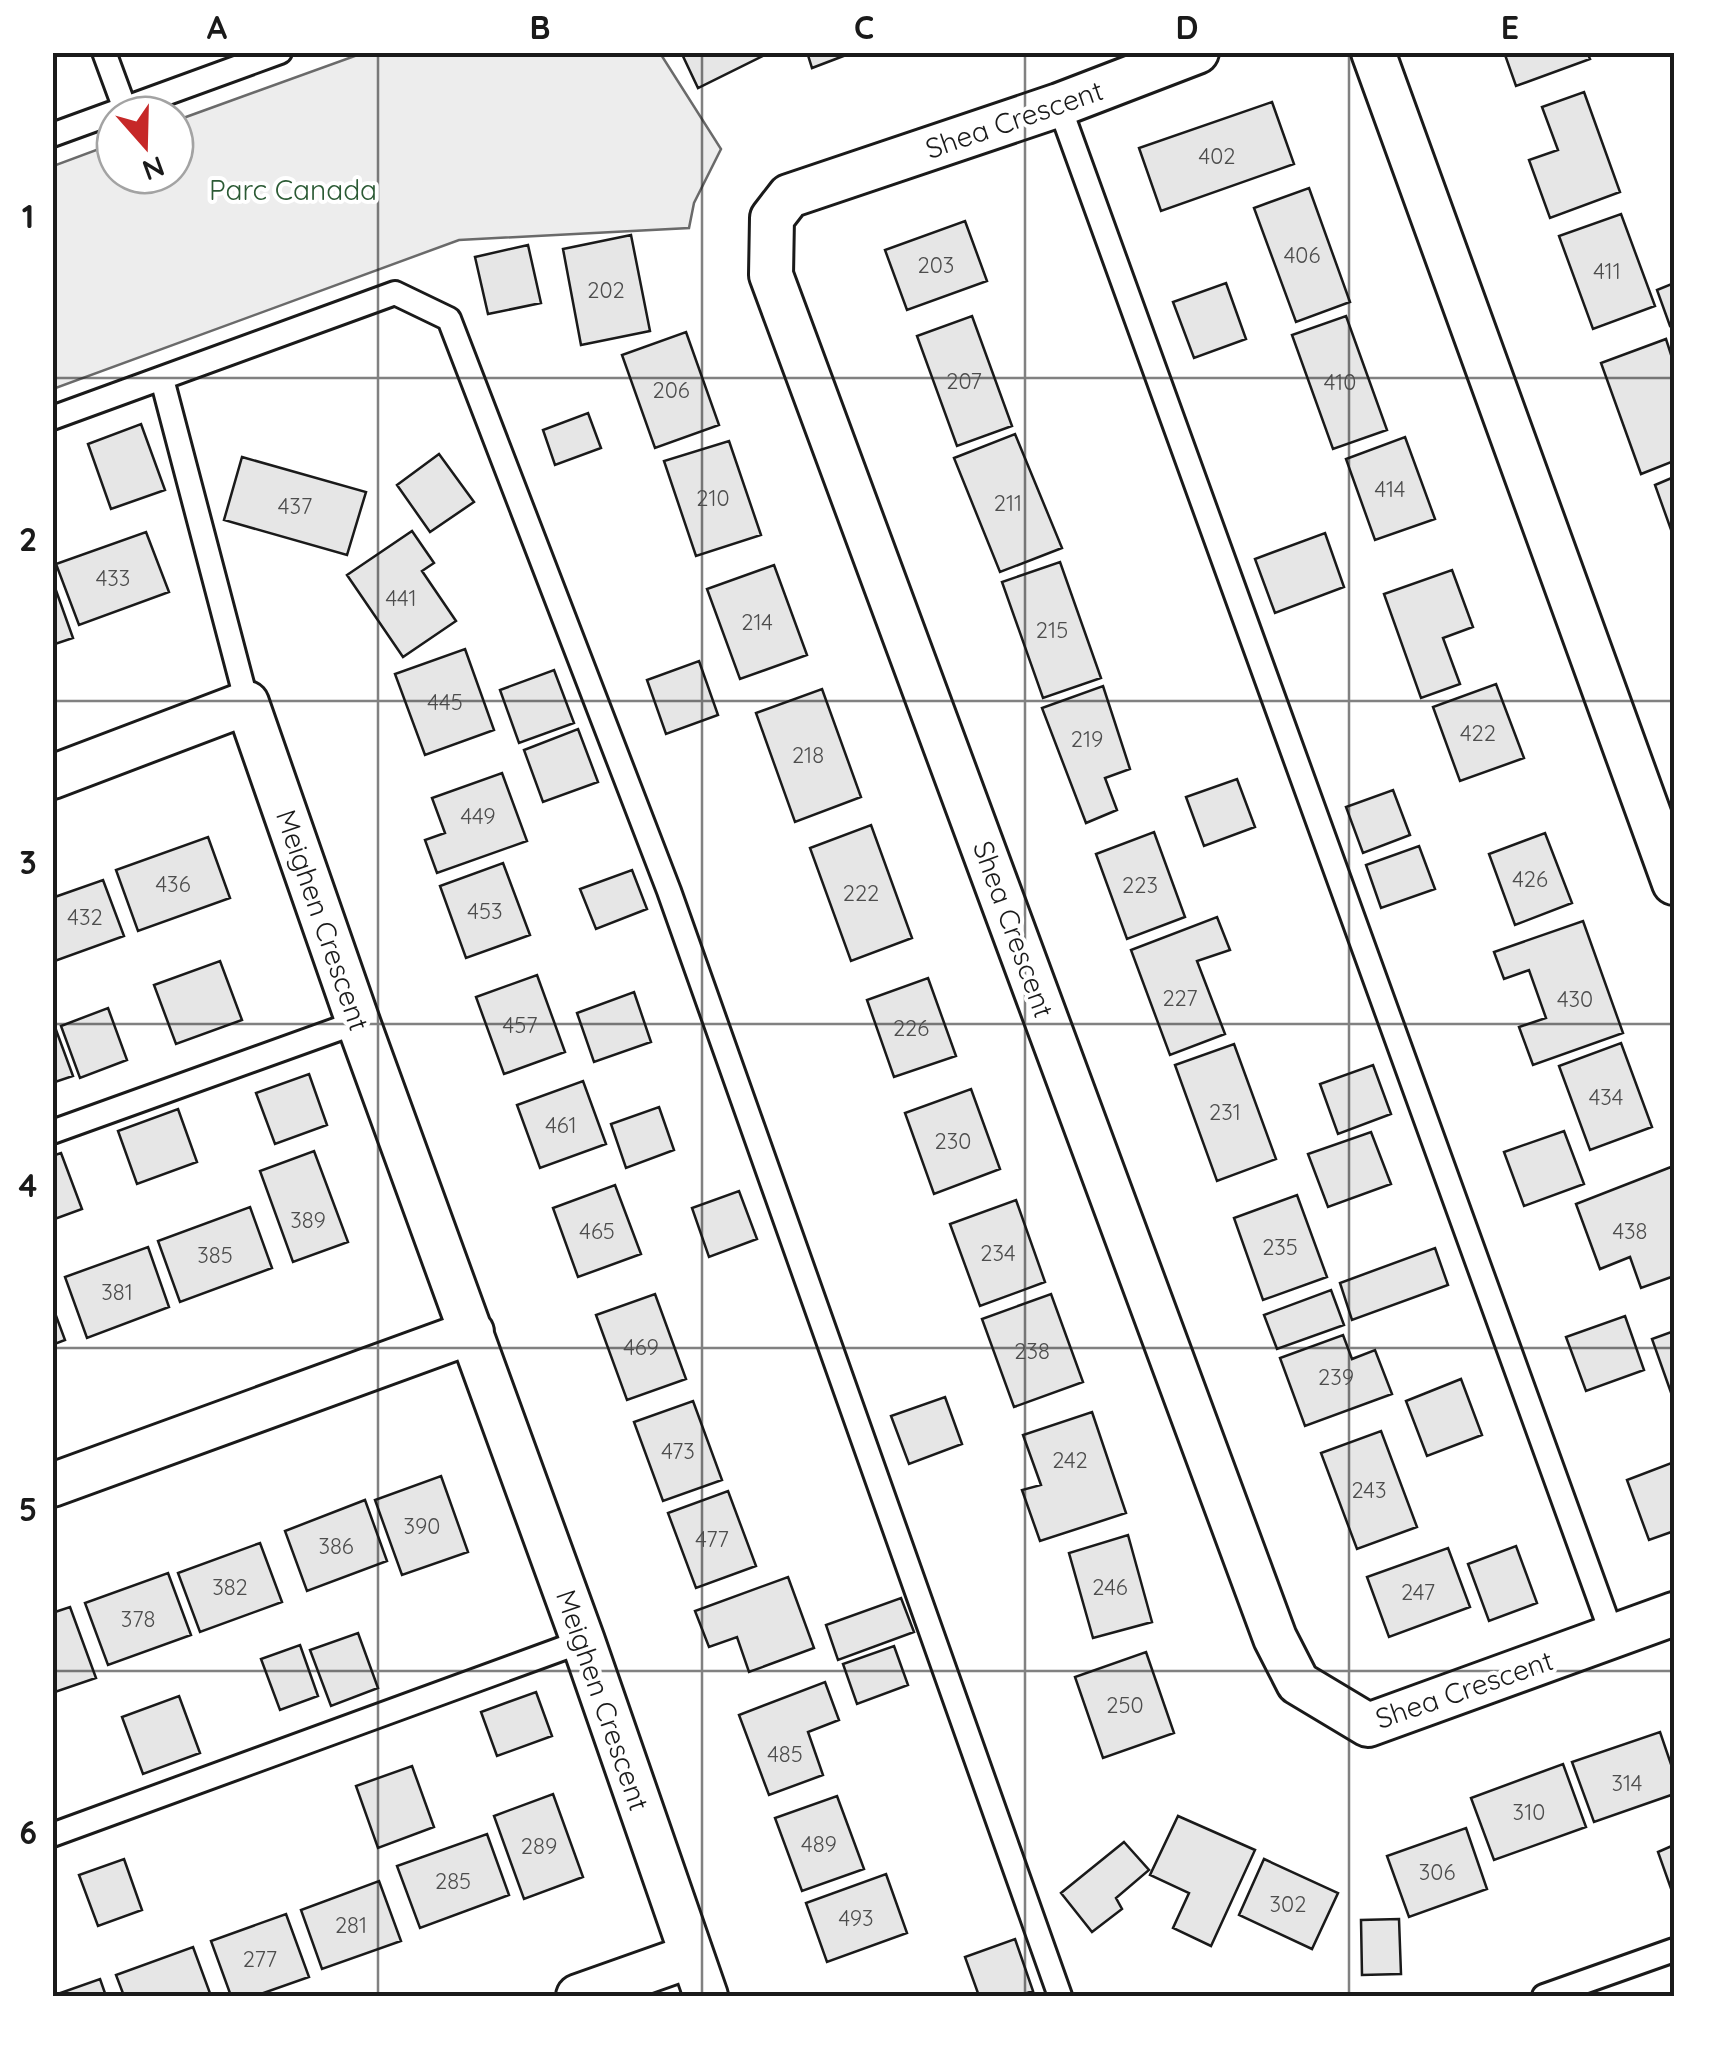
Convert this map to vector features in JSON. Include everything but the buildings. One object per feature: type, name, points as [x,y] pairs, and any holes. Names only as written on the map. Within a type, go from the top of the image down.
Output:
[{"type":"street","name":"Shea Crescent","points":[[1197,52],[1059,105],[789,196],[772,218],[771,275],[1275,1638],[1298,1683],[1368,1725],[1674,1614]]},
{"type":"street","points":[[1372,52],[1674,883]]},
{"type":"street","points":[[52,777],[247,703]]},
{"type":"street","name":"Meighen Crescent","points":[[247,703],[706,1996]]},
{"type":"street","points":[[52,1486],[472,1332]]},
{"type":"street","points":[[578,1996],[692,1956]]},
{"type":"lane","points":[[104,52],[120,95]]},
{"type":"lane","points":[[163,95],[280,52]]},
{"type":"lane","points":[[1059,105],[1612,1637]]},
{"type":"lane","points":[[52,135],[95,120]]},
{"type":"lane","points":[[52,418],[395,293],[448,319],[672,901],[1060,1996]]},
{"type":"lane","points":[[162,378],[247,703]]},
{"type":"lane","points":[[52,1132],[358,1022]]},
{"type":"lane","points":[[52,1835],[583,1641]]},
{"type":"lane","points":[[1544,1996],[1674,1950]]},
{"type":"shaded area","name":"Parc Canada","points":[[363,53],[660,53],[721,149],[694,203],[689,228],[459,240],[53,389],[53,166],[95,150],[95,195],[195,195],[195,114]]}]
